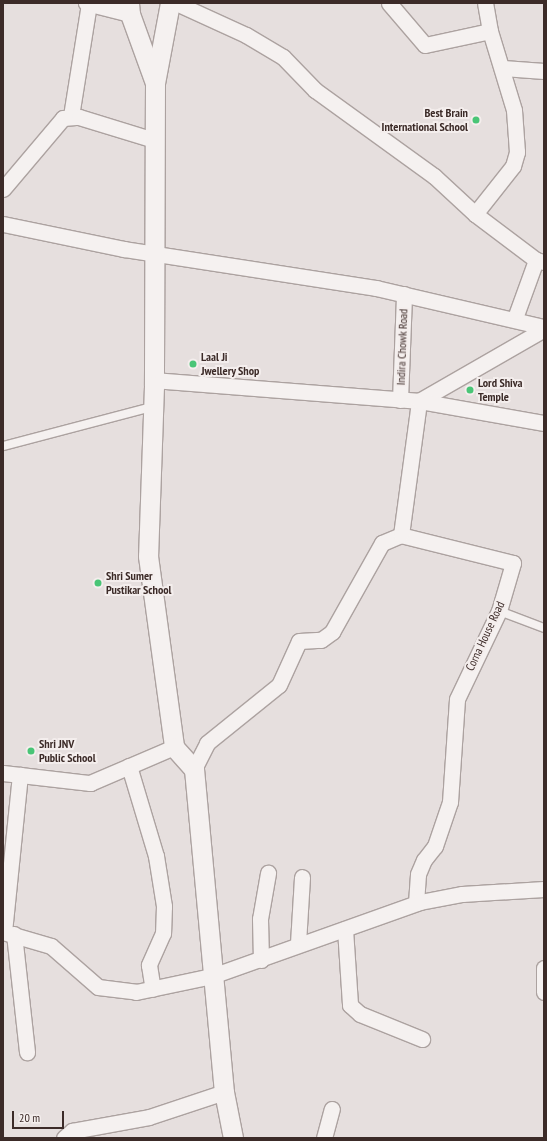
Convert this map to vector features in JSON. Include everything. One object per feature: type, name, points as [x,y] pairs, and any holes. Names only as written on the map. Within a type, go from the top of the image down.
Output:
[{"type":"street","points":[[71,116],[88,3],[130,9],[155,83]]},
{"type":"street","points":[[170,3],[155,83],[154,380],[148,556],[174,746],[194,769]]},
{"type":"street","points":[[176,3],[246,35],[283,57],[315,90],[434,176],[475,214],[540,261],[515,318]]},
{"type":"street","points":[[388,3],[425,45],[490,31]]},
{"type":"street","points":[[475,214],[513,166],[517,152],[514,110],[503,68],[490,31],[485,3]]},
{"type":"street","points":[[503,68],[544,71]]},
{"type":"street","points":[[3,189],[55,125],[71,116],[154,140]]},
{"type":"street","points":[[3,224],[154,253],[404,294],[515,318],[544,328]]},
{"type":"street","name":"Indira Chowk Road","points":[[400,400],[404,294]]},
{"type":"street","points":[[419,401],[544,328]]},
{"type":"street","points":[[154,380],[419,401],[544,422]]},
{"type":"street","points":[[233,1138],[224,1092],[212,976],[194,769],[207,743],[279,685],[299,641],[321,640],[332,632],[382,543],[401,535],[419,401]]},
{"type":"street","name":"Corna House Road","points":[[401,535],[513,563],[499,611],[458,699],[450,802],[435,846],[424,860],[418,874],[416,903]]},
{"type":"street","points":[[3,773],[90,783],[174,746]]},
{"type":"street","points":[[129,766],[156,856],[164,906],[163,933],[149,965],[153,989]]},
{"type":"street","points":[[20,775],[7,933],[27,1052]]},
{"type":"street","points":[[261,960],[260,919],[268,873]]},
{"type":"street","points":[[298,943],[302,877]]},
{"type":"street","points":[[7,933],[51,946],[98,987],[121,992],[153,989],[212,976],[261,960],[298,943],[345,929],[416,903],[462,894],[544,889]]},
{"type":"street","points":[[345,929],[350,1005],[360,1014],[422,1039]]},
{"type":"street","points":[[544,968],[544,992]]},
{"type":"street","points":[[64,1138],[72,1132],[149,1118],[224,1092]]},
{"type":"street","points":[[324,1138],[332,1108]]},
{"type":"lane","points":[[3,446],[152,407]]},
{"type":"lane","points":[[499,611],[544,628]]},
{"type":"place","name":"Best Brain International School","points":[[476,120]]},
{"type":"place","name":"Laal Ji Jwellery Shop","points":[[193,364]]},
{"type":"place","name":"Lord Shiva Temple","points":[[470,390]]},
{"type":"place","name":"Shri Sumer Pustikar School","points":[[98,583]]},
{"type":"place","name":"Shri JNV Public School","points":[[31,751]]}]
